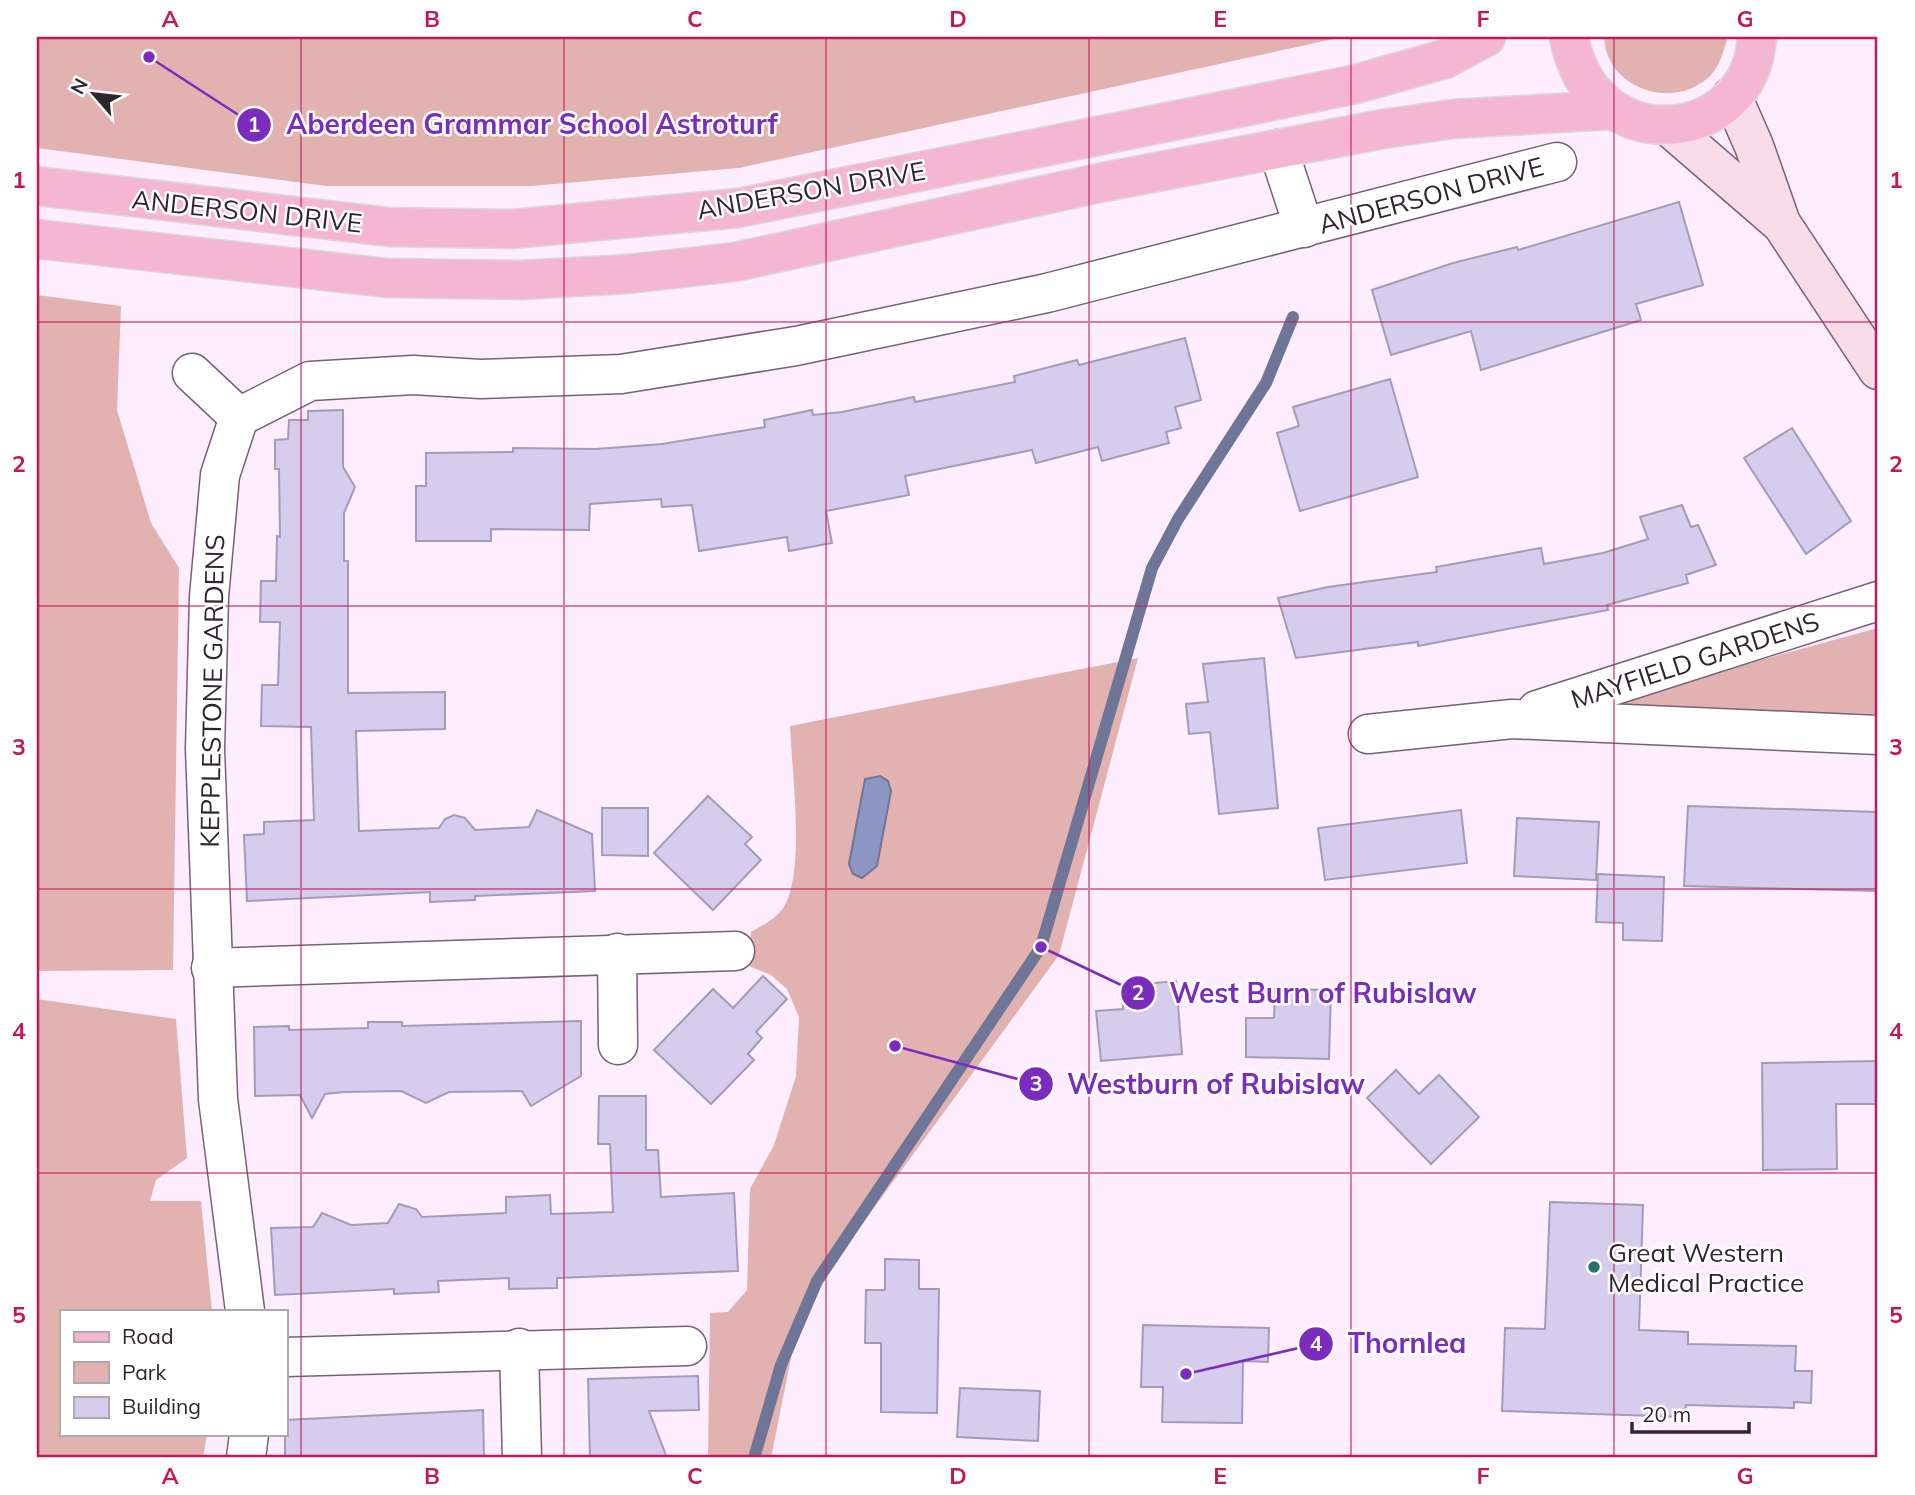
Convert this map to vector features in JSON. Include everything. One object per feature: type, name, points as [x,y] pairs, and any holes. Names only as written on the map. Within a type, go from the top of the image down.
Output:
[{"type":"main road","name":"ANDERSON DRIVE","points":[[37,186],[389,227],[512,229],[738,208],[1352,85],[1445,59],[1486,37]]},
{"type":"main road","points":[[1569,37],[1574,62],[1588,89],[1611,110],[1638,123],[1668,126],[1703,117],[1732,96],[1747,76],[1766,40]]},
{"type":"main road","name":"ANDERSON DRIVE","points":[[37,239],[387,278],[520,280],[628,274],[735,262],[1104,182],[1429,122],[1611,110]]},
{"type":"street","points":[[1732,96],[1754,146],[1781,223],[1878,370]]},
{"type":"street","points":[[1668,126],[1781,223]]},
{"type":"street","name":"ANDERSON DRIVE","points":[[1278,149],[1304,228]]},
{"type":"street","name":"ANDERSON DRIVE","points":[[239,417],[310,382],[413,375],[481,379],[621,374],[796,346],[1047,293],[1557,162]]},
{"type":"street","points":[[192,373],[239,417]]},
{"type":"street","name":"KEPPLESTONE GARDENS","points":[[239,417],[220,475],[209,597],[205,749],[211,968],[224,1163],[245,1310]]},
{"type":"street","name":"MAYFIELD GARDENS","points":[[1511,719],[1878,601]]},
{"type":"street","name":"MAYFIELD GARDENS","points":[[1368,734],[1511,719],[1878,735]]},
{"type":"street","points":[[211,968],[735,951]]},
{"type":"street","points":[[617,953],[618,1045]]},
{"type":"street","points":[[287,1357],[519,1348],[687,1346]]},
{"type":"street","points":[[519,1348],[522,1458]]},
{"type":"street","points":[[246,1458],[249,1436]]},
{"type":"green space","points":[[37,37],[1343,37],[739,168],[532,186],[326,186],[37,148]]},
{"type":"green space","points":[[1604,37],[1727,37],[1727,40],[1719,63],[1711,75],[1696,86],[1679,92],[1662,93],[1629,82],[1616,70],[1608,55]]},
{"type":"green space","points":[[37,295],[121,306],[117,410],[151,523],[179,568],[173,970],[37,971]]},
{"type":"green space","points":[[1878,628],[1878,714],[1585,708]]},
{"type":"green space","points":[[1138,658],[1059,955],[838,1257],[808,1309],[793,1348],[771,1458],[708,1458],[710,1313],[728,1312],[747,1290],[750,1189],[774,1145],[796,1076],[799,1017],[787,989],[771,975],[749,966],[751,932],[772,920],[780,911],[787,901],[792,884],[796,816],[790,726]]},
{"type":"green space","points":[[37,999],[176,1019],[187,1158],[156,1180],[150,1201],[201,1201],[212,1310],[60,1310],[60,1436],[207,1436],[203,1458],[37,1458]]},
{"type":"water","points":[[880,776],[888,781],[891,791],[877,866],[862,878],[853,874],[849,864],[865,779]]},
{"type":"building","points":[[1679,202],[1703,285],[1636,304],[1641,320],[1481,370],[1471,331],[1391,355],[1372,290],[1453,263],[1517,247],[1518,250]]},
{"type":"building","points":[[1185,338],[1201,400],[1175,407],[1181,428],[1166,432],[1169,443],[1102,461],[1098,447],[1036,463],[1032,450],[905,476],[909,495],[826,511],[832,543],[789,551],[787,537],[699,551],[692,505],[662,507],[661,499],[590,504],[589,530],[491,529],[491,541],[416,541],[416,486],[426,486],[426,453],[513,452],[513,448],[596,449],[662,444],[765,427],[764,420],[812,410],[813,415],[842,412],[914,397],[915,402],[1015,382],[1014,376],[1077,360],[1079,365]]},
{"type":"building","points":[[1390,379],[1418,477],[1300,511],[1277,433],[1299,426],[1293,407]]},
{"type":"building","points":[[343,410],[343,467],[355,487],[344,513],[344,561],[348,561],[348,693],[445,692],[445,729],[356,731],[359,831],[439,828],[445,819],[454,815],[465,818],[475,830],[529,827],[537,810],[592,834],[595,891],[475,896],[475,900],[430,902],[430,892],[247,901],[244,835],[264,834],[264,822],[314,820],[311,727],[261,726],[262,685],[278,685],[280,622],[260,622],[261,581],[276,581],[277,536],[280,537],[279,469],[275,469],[275,440],[288,439],[289,420],[308,420],[308,411]]},
{"type":"building","points":[[1792,428],[1851,521],[1806,554],[1744,458]]},
{"type":"building","points":[[1682,505],[1691,527],[1698,525],[1716,565],[1686,575],[1688,583],[1607,605],[1608,610],[1418,646],[1418,642],[1296,658],[1278,598],[1328,587],[1437,572],[1436,567],[1541,548],[1544,564],[1603,553],[1648,539],[1640,517]]},
{"type":"building","points":[[1264,658],[1278,808],[1219,814],[1210,732],[1189,734],[1186,704],[1208,702],[1203,664]]},
{"type":"building","points":[[708,796],[752,837],[745,844],[761,860],[713,910],[654,853]]},
{"type":"building","points":[[1688,806],[1878,812],[1878,891],[1684,886]]},
{"type":"building","points":[[602,808],[648,808],[648,856],[602,855]]},
{"type":"building","points":[[1461,810],[1467,863],[1325,880],[1318,828]]},
{"type":"building","points":[[1517,818],[1599,822],[1596,880],[1514,876]]},
{"type":"building","points":[[1598,874],[1664,877],[1662,941],[1623,940],[1623,923],[1596,922]]},
{"type":"building","points":[[763,976],[787,999],[756,1032],[762,1038],[748,1054],[754,1060],[711,1104],[654,1050],[713,989],[733,1008]]},
{"type":"building","points":[[1176,981],[1182,1054],[1101,1061],[1096,1011],[1123,1009],[1121,986]]},
{"type":"building","points":[[1275,989],[1331,990],[1329,1059],[1246,1057],[1246,1018],[1274,1018]]},
{"type":"building","points":[[581,1021],[581,1076],[531,1106],[522,1091],[449,1092],[426,1103],[401,1091],[344,1092],[325,1094],[312,1118],[300,1095],[255,1096],[254,1027],[289,1026],[289,1030],[368,1028],[368,1022],[402,1022],[402,1026]]},
{"type":"building","points":[[1878,1061],[1878,1104],[1836,1104],[1837,1169],[1763,1170],[1762,1063]]},
{"type":"building","points":[[1396,1070],[1419,1094],[1439,1075],[1479,1117],[1431,1164],[1367,1098]]},
{"type":"building","points":[[599,1096],[646,1096],[646,1150],[658,1150],[661,1197],[734,1193],[738,1271],[557,1278],[557,1288],[509,1289],[509,1278],[438,1281],[439,1292],[394,1294],[394,1289],[275,1295],[271,1228],[313,1227],[322,1213],[351,1225],[388,1223],[399,1204],[416,1209],[422,1217],[506,1213],[506,1197],[550,1195],[551,1214],[613,1212],[610,1144],[598,1144]]},
{"type":"building","name":"Great Western Medical Practice","points":[[1550,1202],[1643,1205],[1639,1330],[1688,1332],[1688,1344],[1796,1346],[1795,1371],[1812,1371],[1811,1403],[1794,1402],[1794,1408],[1686,1405],[1685,1417],[1502,1411],[1505,1328],[1545,1329]]},
{"type":"building","points":[[885,1259],[919,1260],[919,1289],[939,1289],[937,1413],[881,1412],[881,1343],[865,1343],[866,1290],[885,1290]]},
{"type":"building","points":[[1143,1325],[1269,1328],[1268,1362],[1243,1361],[1242,1423],[1162,1422],[1163,1387],[1141,1387]]},
{"type":"building","points":[[698,1376],[699,1410],[649,1411],[667,1458],[590,1458],[588,1379]]},
{"type":"building","points":[[960,1388],[1040,1391],[1038,1441],[957,1437]]},
{"type":"building","points":[[483,1410],[484,1458],[285,1458],[287,1420]]},
{"type":"waterway","points":[[754,1458],[781,1365],[817,1281],[1041,947],[1152,568],[1178,519],[1266,383],[1293,317]]},
{"type":"place","name":"Aberdeen Grammar School Astroturf","points":[[149,57]]},
{"type":"place","name":"West Burn of Rubislaw","points":[[1041,947]]},
{"type":"place","name":"Westburn of Rubislaw","points":[[895,1046]]},
{"type":"place","name":"Great Western Medical Practice","points":[[1594,1267]]},
{"type":"place","name":"Thornlea","points":[[1186,1374]]}]
